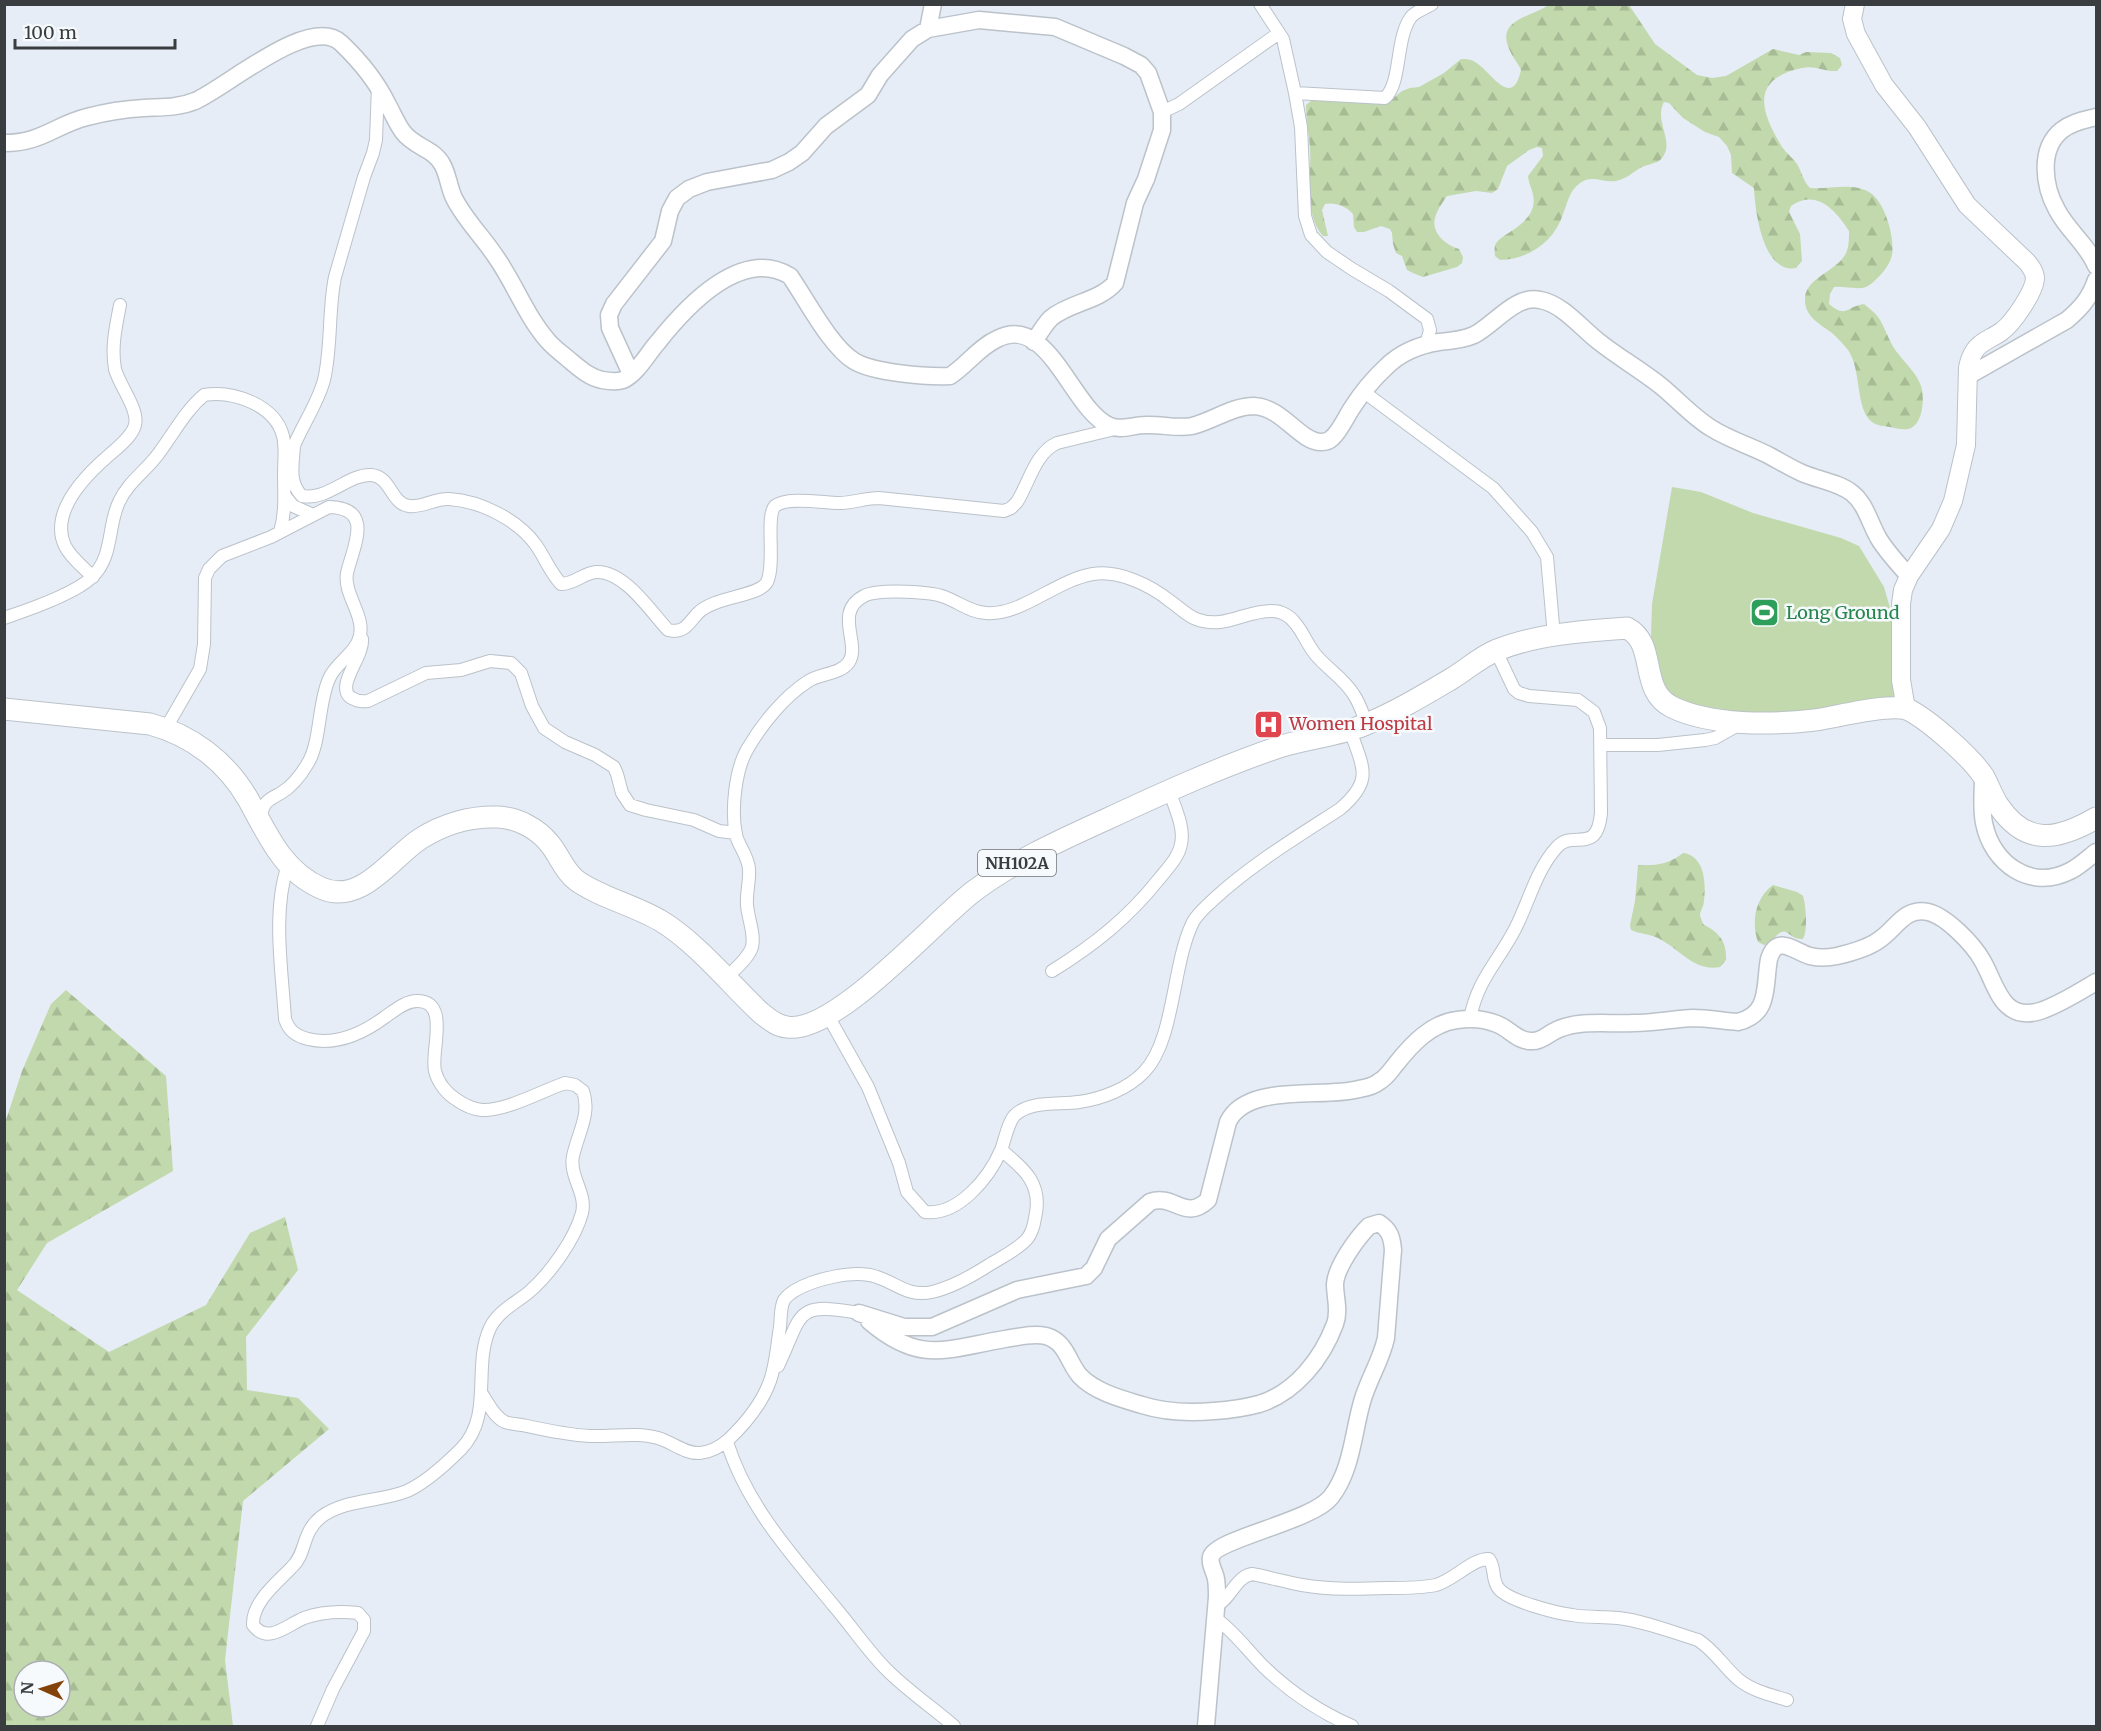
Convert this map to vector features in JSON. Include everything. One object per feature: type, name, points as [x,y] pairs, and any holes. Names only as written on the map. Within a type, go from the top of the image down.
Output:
[{"type":"highway","name":"NH102A","points":[[4,709],[124,720],[166,728],[188,738],[223,765],[247,797],[273,845],[288,865],[305,880],[323,890],[341,893],[358,888],[375,877],[420,839],[444,826],[472,818],[512,819],[536,831],[550,843],[566,869],[576,880],[662,921],[679,933],[761,1013],[776,1025],[788,1028],[803,1026],[827,1014],[896,964],[956,906],[992,878],[1058,841],[1169,790],[1280,747],[1358,727],[1412,701],[1496,651],[1518,643],[1554,636],[1627,628],[1635,632],[1641,640],[1657,696],[1671,706],[1692,714],[1713,718],[1743,722],[1788,723],[1887,708],[1906,709]]},
{"type":"highway","points":[[1906,709],[1920,716],[1969,759],[1983,776],[1997,804],[2011,822],[2035,835],[2064,834],[2097,818]]},
{"type":"main road","points":[[928,29],[933,4]]},
{"type":"main road","points":[[1855,4],[1851,19],[1856,34],[1884,85],[1917,126],[1967,205],[2027,262],[2034,271],[2035,280],[2029,295],[2006,327],[1975,350],[1971,357],[1968,376],[1966,445],[1953,501],[1929,548],[1909,576],[1903,590],[1901,680],[1906,709]]},
{"type":"main road","points":[[631,374],[610,328],[609,315],[614,304],[663,241],[670,211],[677,198],[689,189],[707,182],[772,170],[789,162],[802,153],[826,126],[868,95],[880,75],[912,39],[928,29],[979,20],[1040,25],[1064,31],[1141,65],[1148,73],[1161,112],[1162,130],[1146,179],[1135,203],[1114,283],[1106,293],[1061,311],[1050,320],[1034,342]]},
{"type":"main road","points":[[4,143],[22,143],[37,139],[85,117],[118,110],[171,108],[195,101],[273,53],[315,36],[329,36],[339,41],[378,86],[402,131],[411,141],[421,144],[434,153],[444,166],[453,197],[471,225],[495,255],[530,316],[548,342],[579,369],[591,376],[613,381],[622,380],[631,374],[662,336],[709,289],[737,273],[754,269],[780,270],[790,276],[828,334],[842,350],[852,360],[865,366],[898,373],[950,376],[995,339],[1018,333],[1034,342],[1058,366],[1094,416],[1111,427],[1142,425],[1179,428],[1213,419],[1243,406],[1258,406],[1280,416],[1310,439],[1325,442],[1332,438],[1384,368],[1398,357],[1426,345],[1473,336],[1516,305],[1528,300],[1539,299],[1550,303],[1599,342],[1662,387],[1707,426],[1802,473],[1851,492],[1861,502],[1880,540],[1909,576]]},
{"type":"main road","points":[[2097,117],[2075,123],[2058,135],[2047,153],[2046,174],[2049,195],[2057,211],[2092,255],[2097,266]]},
{"type":"main road","points":[[1968,376],[2067,320],[2091,296],[2097,280]]},
{"type":"main road","points":[[1983,776],[1984,825],[1997,853],[2012,867],[2030,877],[2056,876],[2075,868],[2097,852]]},
{"type":"main road","points":[[859,1313],[904,1327],[933,1327],[1017,1290],[1086,1276],[1094,1268],[1108,1239],[1150,1202],[1158,1199],[1166,1200],[1179,1207],[1190,1209],[1202,1206],[1208,1200],[1228,1122],[1231,1116],[1247,1103],[1291,1095],[1346,1092],[1381,1081],[1404,1054],[1431,1030],[1444,1022],[1470,1019],[1497,1024],[1521,1039],[1539,1041],[1561,1028],[1583,1024],[1640,1023],[1694,1018],[1744,1021],[1761,1008],[1769,959],[1777,947],[1788,946],[1809,956],[1839,956],[1879,940],[1899,920],[1917,912],[1935,915],[1958,932],[1982,959],[2000,998],[2014,1010],[2040,1011],[2097,982]]},
{"type":"main road","points":[[859,1313],[876,1328],[900,1343],[921,1350],[945,1352],[1014,1337],[1035,1335],[1047,1337],[1065,1349],[1079,1375],[1088,1383],[1124,1400],[1171,1411],[1200,1412],[1242,1408],[1279,1395],[1314,1363],[1338,1317],[1335,1284],[1337,1273],[1362,1233],[1369,1226],[1379,1223],[1385,1227],[1392,1238],[1393,1250],[1386,1338],[1383,1352],[1362,1402],[1354,1442],[1339,1483],[1330,1498],[1318,1507],[1295,1519],[1225,1544],[1212,1553],[1210,1559],[1217,1585],[1206,1726]]},
{"type":"street","points":[[1260,4],[1283,39],[1295,93],[1301,127],[1305,216],[1311,235],[1328,252],[1389,291],[1427,319],[1430,330],[1426,345]]},
{"type":"street","points":[[1295,93],[1385,98],[1390,94],[1393,86],[1398,53],[1412,15],[1432,4]]},
{"type":"street","points":[[1161,112],[1179,104],[1279,33]]},
{"type":"street","points":[[284,474],[294,446],[324,381],[331,339],[334,277],[376,140],[378,86]]},
{"type":"street","points":[[93,577],[65,546],[61,528],[66,506],[73,494],[129,436],[135,425],[135,416],[116,371],[114,358],[120,305]]},
{"type":"street","points":[[1364,392],[1493,488],[1532,532],[1547,557],[1554,636]]},
{"type":"street","points":[[4,618],[77,588],[93,577],[102,566],[108,552],[118,504],[123,495],[158,455],[190,408],[204,395],[227,394],[246,399],[272,417],[279,426],[283,437],[285,496],[284,520],[280,532]]},
{"type":"street","points":[[294,446],[293,482],[302,496],[317,496],[357,478],[373,475],[387,483],[402,504],[409,506],[448,499],[483,508],[516,523],[528,535],[554,577],[561,584],[568,584],[586,574],[595,572],[617,577],[634,592],[668,630],[677,632],[684,629],[704,608],[715,602],[762,588],[767,582],[772,551],[771,514],[774,507],[781,503],[839,504],[879,498],[1004,511],[1017,502],[1048,447],[1119,428]]},
{"type":"street","points":[[285,496],[293,506],[313,514]]},
{"type":"street","points":[[166,728],[200,669],[204,644],[204,590],[209,569],[214,561],[232,550],[280,532],[329,507],[340,507],[355,518],[358,537],[347,576],[347,585],[361,632],[362,649],[350,673],[345,688],[347,694],[362,702],[426,672],[461,670],[490,661],[511,663],[520,673],[532,706],[544,728],[565,742],[595,755],[614,767],[622,793],[630,805],[687,818],[719,831],[736,833]]},
{"type":"street","points":[[725,979],[747,956],[753,938],[747,905],[749,871],[743,847],[736,833],[736,781],[748,748],[769,719],[800,686],[817,676],[837,671],[850,660],[852,652],[848,631],[851,608],[858,599],[868,594],[925,592],[948,598],[973,611],[1000,613],[1016,608],[1064,582],[1083,576],[1103,574],[1125,578],[1168,598],[1192,617],[1205,622],[1230,621],[1273,611],[1284,613],[1295,622],[1316,655],[1355,696],[1364,779],[1361,786],[1353,798],[1340,809],[1245,872],[1205,907],[1194,921],[1187,938],[1156,1057],[1143,1073],[1127,1086],[1104,1096],[1081,1102],[1023,1108],[1012,1118],[993,1165],[971,1193],[951,1208],[935,1213],[925,1212],[907,1192],[899,1163],[868,1087],[827,1014]]},
{"type":"street","points":[[260,821],[266,802],[293,784],[310,760],[325,687],[335,668],[355,647],[361,632]]},
{"type":"street","points":[[1470,1019],[1472,1007],[1482,983],[1515,930],[1534,885],[1550,856],[1563,841],[1586,840],[1592,837],[1601,813],[1601,745],[1597,718],[1583,702],[1569,698],[1529,696],[1519,693],[1496,651]]},
{"type":"street","points":[[1601,745],[1658,745],[1705,741],[1743,722]]},
{"type":"street","points":[[1052,971],[1110,932],[1143,899],[1178,853],[1182,843],[1181,828],[1169,790]]},
{"type":"street","points":[[288,865],[282,885],[280,914],[285,1019],[292,1032],[318,1041],[340,1040],[363,1032],[409,1002],[418,1000],[428,1004],[437,1020],[435,1071],[441,1084],[452,1097],[465,1106],[482,1110],[497,1109],[565,1083],[575,1085],[583,1091],[587,1106],[573,1157],[573,1171],[583,1199],[582,1212],[575,1232],[538,1283],[495,1320],[489,1330],[484,1354],[478,1421],[463,1447],[409,1490],[341,1507],[322,1517],[311,1527],[304,1539],[295,1564],[255,1610],[253,1625],[258,1632],[266,1634],[275,1633],[305,1618],[324,1614],[358,1613],[364,1620],[364,1631],[333,1689],[317,1726]]},
{"type":"street","points":[[762,1399],[775,1362],[782,1309],[785,1299],[792,1292],[803,1286],[860,1273],[880,1278],[906,1292],[921,1294],[933,1292],[972,1275],[1018,1247],[1028,1238],[1035,1218],[1037,1196],[1033,1184],[1024,1171],[1001,1150]]},
{"type":"street","points":[[482,1394],[502,1421],[548,1432],[589,1436],[641,1435],[657,1438],[687,1452],[699,1453],[712,1450],[727,1442],[762,1399],[786,1349],[794,1326],[801,1316],[811,1310],[823,1308],[859,1313]]},
{"type":"street","points":[[727,1442],[734,1466],[756,1507],[775,1534],[886,1669],[954,1726]]},
{"type":"street","points":[[1352,1726],[1329,1716],[1276,1678],[1215,1612],[1246,1575],[1252,1574],[1300,1585],[1344,1590],[1419,1587],[1453,1578],[1477,1562],[1489,1559],[1499,1590],[1509,1596],[1551,1611],[1573,1616],[1618,1617],[1698,1640],[1708,1647],[1740,1680],[1765,1694],[1787,1700]]},
{"type":"green space","points":[[1549,5],[1629,5],[1655,44],[1697,75],[1712,78],[1726,76],[1773,49],[1799,55],[1806,52],[1831,53],[1840,58],[1842,65],[1837,71],[1807,67],[1785,73],[1774,80],[1767,88],[1764,98],[1765,109],[1774,134],[1797,164],[1810,188],[1855,187],[1862,189],[1875,197],[1884,211],[1893,248],[1886,269],[1866,287],[1834,287],[1830,294],[1829,304],[1843,311],[1864,304],[1879,318],[1894,347],[1921,386],[1922,411],[1913,427],[1903,429],[1881,426],[1872,422],[1863,408],[1855,368],[1848,350],[1834,335],[1810,316],[1806,306],[1806,292],[1810,286],[1836,265],[1846,253],[1849,231],[1844,223],[1825,204],[1817,201],[1800,201],[1791,206],[1789,212],[1800,234],[1802,261],[1796,268],[1785,267],[1776,261],[1768,251],[1763,239],[1756,211],[1754,188],[1732,173],[1731,155],[1727,146],[1719,137],[1705,132],[1683,118],[1669,103],[1664,102],[1661,109],[1666,149],[1661,159],[1620,180],[1584,180],[1571,193],[1559,224],[1547,241],[1521,256],[1500,260],[1495,256],[1495,247],[1501,238],[1525,220],[1533,207],[1534,198],[1528,176],[1543,156],[1542,148],[1537,147],[1507,166],[1498,189],[1492,193],[1476,191],[1447,196],[1434,223],[1441,238],[1449,245],[1459,249],[1463,257],[1462,263],[1457,267],[1423,277],[1407,270],[1402,256],[1396,253],[1390,229],[1381,226],[1357,232],[1354,227],[1353,214],[1336,204],[1325,204],[1322,210],[1328,236],[1323,236],[1313,217],[1311,206],[1310,148],[1306,105],[1311,101],[1321,99],[1390,101],[1402,91],[1419,87],[1444,73],[1461,59],[1473,61],[1506,88],[1512,87],[1517,82],[1521,70],[1507,42],[1510,26]]},
{"type":"green space","points":[[1672,487],[1701,492],[1753,513],[1841,538],[1859,546],[1884,587],[1892,615],[1896,693],[1892,698],[1809,715],[1728,714],[1681,705],[1664,690],[1651,637],[1652,604]]},
{"type":"green space","points":[[1683,853],[1696,859],[1702,871],[1705,894],[1700,915],[1704,925],[1718,934],[1725,948],[1726,960],[1720,967],[1702,966],[1658,938],[1631,930],[1638,865],[1662,864]]},
{"type":"green space","points":[[1773,885],[1803,896],[1806,930],[1803,939],[1793,937],[1784,931],[1780,932],[1771,943],[1764,945],[1758,942],[1755,919],[1758,903]]},
{"type":"green space","points":[[66,990],[166,1076],[173,1171],[47,1243],[17,1290],[109,1352],[206,1305],[250,1233],[285,1217],[298,1270],[246,1337],[247,1390],[298,1398],[329,1429],[243,1501],[225,1660],[233,1726],[5,1726],[5,1123],[22,1071],[51,1004]]},
{"type":"place","name":"Long Ground","points":[[1765,613]]},
{"type":"place","name":"Women Hospital","points":[[1268,724]]}]
